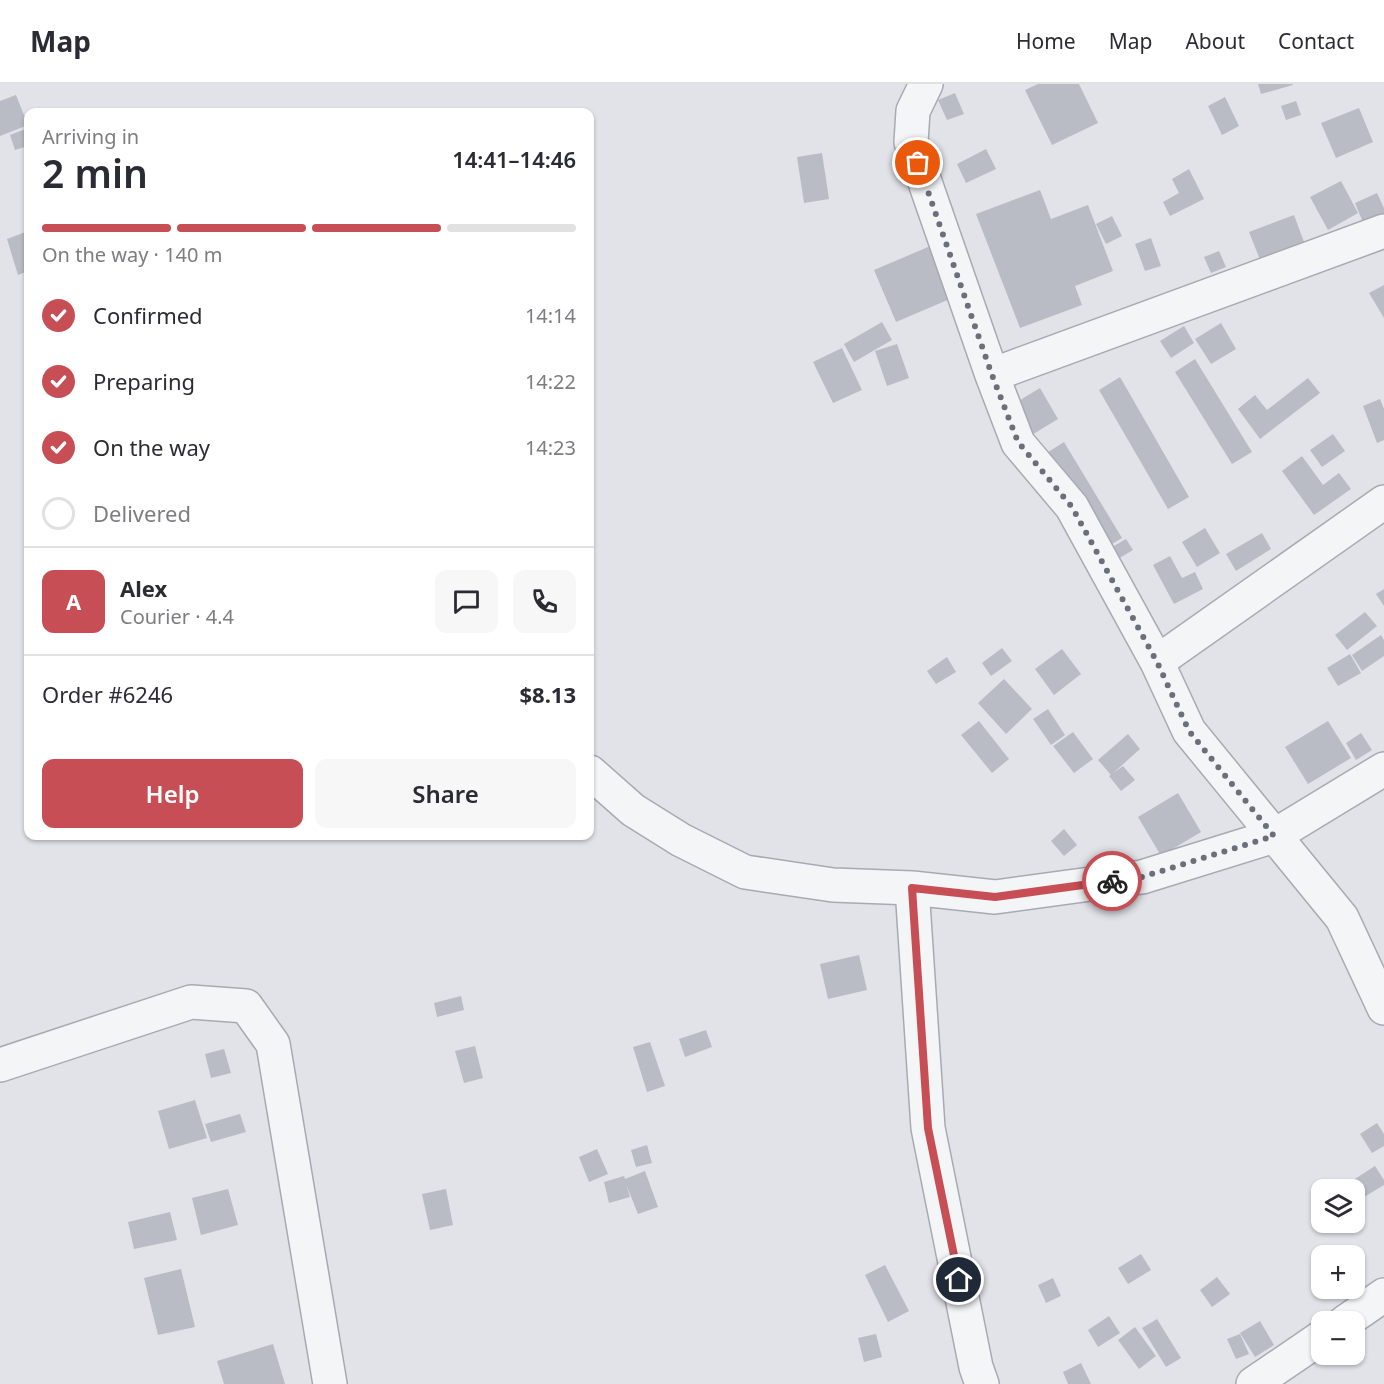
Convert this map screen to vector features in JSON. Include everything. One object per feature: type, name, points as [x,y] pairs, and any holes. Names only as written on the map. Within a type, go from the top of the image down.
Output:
[{"type":"street","points":[[926,84],[913,111],[911,142],[992,375],[1018,442],[1072,507],[1157,662],[1189,731],[1342,918],[1384,1008]]},
{"type":"street","points":[[992,375],[1384,231]]},
{"type":"street","points":[[1157,662],[1384,502]]},
{"type":"street","points":[[594,776],[633,810],[681,840],[745,872],[833,885],[912,888],[995,897],[1142,877],[1274,836],[1384,769]]},
{"type":"street","points":[[912,888],[928,1128],[976,1367],[982,1384]]},
{"type":"street","points":[[0,1065],[191,1002],[246,1006],[273,1044],[330,1384]]},
{"type":"street","points":[[1361,1311],[1384,1295]]},
{"type":"street","points":[[1253,1384],[1311,1345]]},
{"type":"building","points":[[1038,84],[1079,84],[1098,123],[1052,145],[1025,90]]},
{"type":"building","points":[[1258,84],[1293,84],[1293,85],[1261,94]]},
{"type":"building","points":[[955,93],[964,114],[947,120],[938,100]]},
{"type":"building","points":[[16,95],[24,115],[24,127],[0,136],[0,101]]},
{"type":"building","points":[[1225,97],[1239,126],[1222,135],[1208,106]]},
{"type":"building","points":[[1296,101],[1301,115],[1286,120],[1281,106]]},
{"type":"building","points":[[1359,108],[1373,142],[1336,158],[1321,123]]},
{"type":"building","points":[[24,130],[24,147],[15,150],[10,135]]},
{"type":"building","points":[[986,149],[996,169],[966,183],[957,164]]},
{"type":"building","points":[[822,153],[829,199],[804,203],[797,157]]},
{"type":"building","points":[[913,159],[919,176],[900,182],[894,166]]},
{"type":"building","points":[[1189,169],[1204,199],[1170,216],[1163,202],[1179,193],[1172,179]]},
{"type":"building","points":[[1341,181],[1358,213],[1328,230],[1310,197]]},
{"type":"building","points":[[1040,190],[1051,219],[1088,205],[1113,271],[1075,286],[1082,305],[1020,328],[976,214]]},
{"type":"building","points":[[1377,193],[1384,208],[1384,216],[1364,225],[1355,203]]},
{"type":"building","points":[[1294,215],[1307,250],[1263,267],[1249,232]]},
{"type":"building","points":[[1112,216],[1122,236],[1106,244],[1096,224]]},
{"type":"building","points":[[24,233],[24,273],[18,275],[7,239]]},
{"type":"building","points":[[1151,238],[1161,266],[1145,271],[1135,244]]},
{"type":"building","points":[[935,244],[957,296],[896,322],[874,270]]},
{"type":"building","points":[[1219,251],[1226,267],[1211,273],[1204,257]]},
{"type":"building","points":[[1384,285],[1384,318],[1369,293]]},
{"type":"building","points":[[882,322],[892,340],[854,362],[844,344]]},
{"type":"building","points":[[1221,323],[1236,349],[1211,364],[1195,339]]},
{"type":"building","points":[[1184,326],[1194,343],[1171,358],[1160,341]]},
{"type":"building","points":[[897,344],[909,378],[887,386],[875,351]]},
{"type":"building","points":[[842,348],[862,390],[833,403],[813,362]]},
{"type":"building","points":[[1195,359],[1252,452],[1232,464],[1175,372]]},
{"type":"building","points":[[1120,377],[1189,497],[1168,509],[1099,390]]},
{"type":"building","points":[[1308,378],[1320,393],[1260,439],[1238,409],[1255,395],[1267,410]]},
{"type":"building","points":[[1040,388],[1058,419],[1030,436],[1012,405]]},
{"type":"building","points":[[1380,399],[1384,409],[1384,440],[1377,443],[1363,406]]},
{"type":"building","points":[[1333,434],[1345,451],[1322,467],[1310,450]]},
{"type":"building","points":[[1064,442],[1122,538],[1102,550],[1045,454]]},
{"type":"building","points":[[1302,456],[1323,485],[1339,473],[1351,489],[1314,515],[1282,471]]},
{"type":"building","points":[[1205,528],[1220,553],[1197,567],[1182,542]]},
{"type":"building","points":[[1262,533],[1271,549],[1236,571],[1226,554]]},
{"type":"building","points":[[1126,539],[1133,550],[1113,562],[1107,550]]},
{"type":"building","points":[[1170,556],[1182,578],[1195,572],[1203,589],[1174,604],[1153,565]]},
{"type":"building","points":[[1384,589],[1384,606],[1376,594]]},
{"type":"building","points":[[1365,612],[1377,626],[1347,650],[1335,635]]},
{"type":"building","points":[[1381,635],[1384,640],[1384,656],[1362,671],[1352,655]]},
{"type":"building","points":[[1002,648],[1012,661],[991,676],[982,663]]},
{"type":"building","points":[[1062,649],[1081,674],[1054,695],[1035,669]]},
{"type":"building","points":[[1350,654],[1361,673],[1338,686],[1327,668]]},
{"type":"building","points":[[947,657],[956,672],[936,684],[927,671]]},
{"type":"building","points":[[1004,679],[1032,709],[1006,734],[978,703]]},
{"type":"building","points":[[1048,709],[1065,735],[1051,745],[1033,719]]},
{"type":"building","points":[[979,721],[1009,759],[992,773],[961,735]]},
{"type":"building","points":[[1328,721],[1351,758],[1308,784],[1285,747]]},
{"type":"building","points":[[1073,732],[1093,759],[1074,773],[1053,746]]},
{"type":"building","points":[[1361,733],[1372,750],[1356,760],[1346,743]]},
{"type":"building","points":[[1128,734],[1140,749],[1111,775],[1098,760]]},
{"type":"building","points":[[1123,766],[1135,780],[1121,791],[1109,776]]},
{"type":"building","points":[[1178,793],[1201,832],[1161,856],[1138,817]]},
{"type":"building","points":[[1064,829],[1077,845],[1064,856],[1051,841]]},
{"type":"building","points":[[859,955],[867,990],[828,999],[820,964]]},
{"type":"building","points":[[461,996],[464,1010],[437,1017],[434,1003]]},
{"type":"building","points":[[706,1030],[712,1047],[685,1057],[679,1039]]},
{"type":"building","points":[[650,1042],[665,1086],[647,1092],[633,1047]]},
{"type":"building","points":[[475,1046],[483,1078],[464,1083],[455,1051]]},
{"type":"building","points":[[224,1049],[231,1073],[211,1078],[205,1054]]},
{"type":"building","points":[[195,1100],[207,1138],[169,1149],[158,1111]]},
{"type":"building","points":[[240,1114],[246,1132],[211,1142],[205,1124]]},
{"type":"building","points":[[1377,1123],[1384,1134],[1384,1146],[1372,1153],[1360,1134]]},
{"type":"building","points":[[647,1145],[652,1163],[636,1167],[631,1150]]},
{"type":"building","points":[[597,1149],[608,1174],[589,1182],[579,1157]]},
{"type":"building","points":[[1375,1166],[1384,1180],[1384,1185],[1365,1196],[1365,1179],[1355,1179]]},
{"type":"building","points":[[645,1171],[658,1207],[638,1214],[626,1184],[630,1197],[609,1203],[604,1182],[624,1176],[625,1179]]},
{"type":"building","points":[[228,1189],[238,1225],[201,1235],[192,1198]]},
{"type":"building","points":[[446,1189],[453,1225],[430,1230],[422,1194]]},
{"type":"building","points":[[170,1212],[177,1240],[134,1249],[128,1222]]},
{"type":"building","points":[[1141,1254],[1151,1270],[1128,1284],[1118,1268]]},
{"type":"building","points":[[885,1265],[909,1311],[888,1322],[865,1275]]},
{"type":"building","points":[[181,1269],[195,1327],[158,1335],[144,1278]]},
{"type":"building","points":[[1217,1277],[1230,1294],[1212,1307],[1200,1290]]},
{"type":"building","points":[[1053,1278],[1061,1296],[1046,1303],[1038,1285]]},
{"type":"building","points":[[1109,1316],[1120,1333],[1098,1347],[1088,1330]]},
{"type":"building","points":[[1157,1319],[1181,1358],[1166,1367],[1142,1328]]},
{"type":"building","points":[[1260,1321],[1274,1345],[1255,1357],[1240,1333]]},
{"type":"building","points":[[1135,1327],[1156,1356],[1139,1369],[1118,1340]]},
{"type":"building","points":[[876,1334],[882,1357],[864,1362],[858,1338]]},
{"type":"building","points":[[1240,1334],[1249,1354],[1236,1359],[1227,1339]]},
{"type":"building","points":[[273,1344],[285,1384],[224,1384],[217,1361]]},
{"type":"building","points":[[1081,1363],[1091,1384],[1068,1384],[1063,1372]]},
{"type":"way so far","points":[[918,163],[992,375],[1018,442],[1072,507],[1157,662],[1189,731],[1274,836],[1142,877],[1112,881]]},
{"type":"route","points":[[959,1280],[928,1128],[912,888],[995,897],[1112,881]]}]
